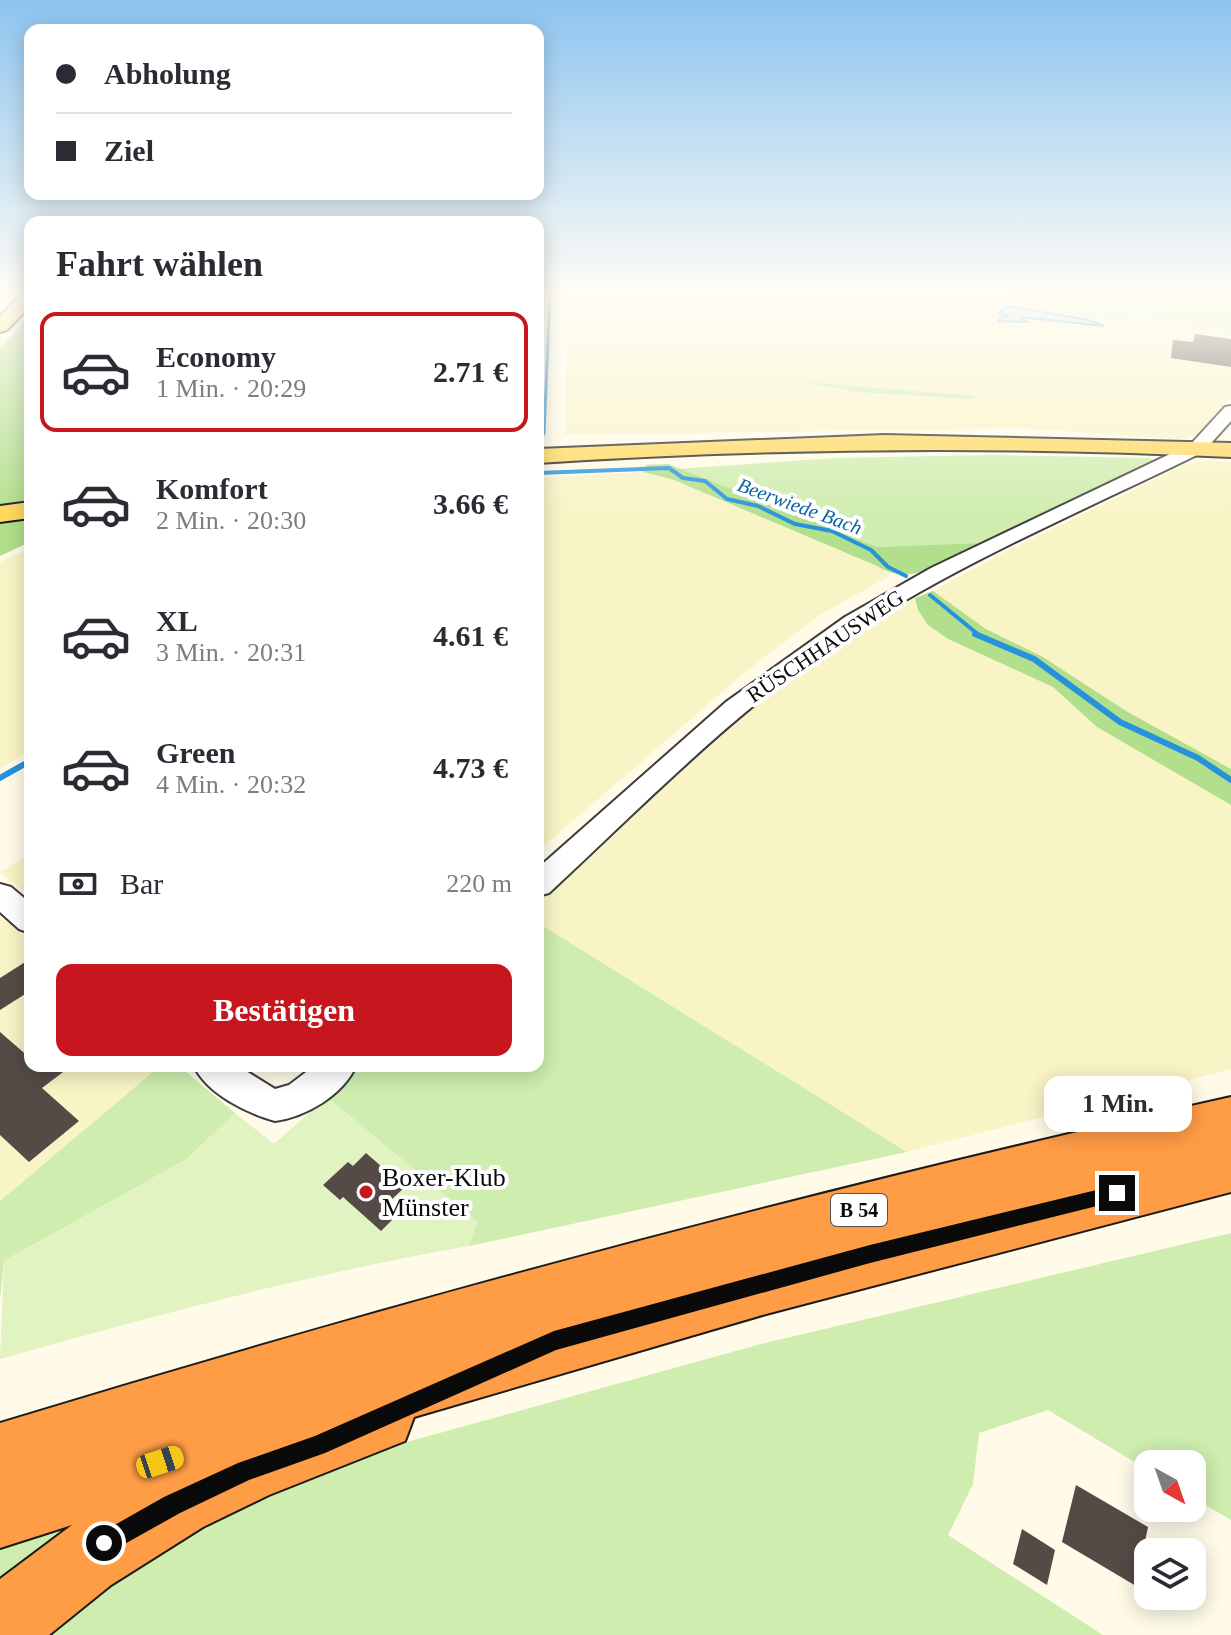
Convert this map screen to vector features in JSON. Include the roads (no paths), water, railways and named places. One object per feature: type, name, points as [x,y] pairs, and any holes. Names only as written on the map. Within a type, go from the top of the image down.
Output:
[{"type":"highway","name":"B 54","points":[[0,1457],[346,1351],[717,1247],[1231,1122]]},
{"type":"highway","name":"B 54","points":[[0,1513],[554,1341],[870,1254],[1231,1166]]},
{"type":"highway","points":[[0,1629],[53,1581],[104,1543],[172,1505],[246,1471],[317,1446],[554,1341]]},
{"type":"main road","name":"RÜSCHHAUSWEG","points":[[544,456],[756,445],[915,442],[1231,450]]},
{"type":"main road","points":[[0,514],[24,511]]},
{"type":"street","name":"RÜSCHHAUSWEG","points":[[544,880],[735,707],[853,622],[939,573],[1197,448],[1231,411]]},
{"type":"street","points":[[0,895],[24,916]]},
{"type":"street","points":[[219,1072],[258,1101],[281,1107],[310,1092],[332,1072]]},
{"type":"waterway","points":[[544,434],[547,370]]},
{"type":"waterway","name":"Beerwiede Bach","points":[[544,473],[669,468],[683,478],[705,481],[727,499],[758,506],[795,524],[832,531],[871,550],[888,567],[906,576]]},
{"type":"waterway","name":"Beerwiede Bach","points":[[930,595],[980,636]]},
{"type":"waterway","name":"Beerwiede Bach","points":[[975,634],[1034,659],[1120,722],[1198,758],[1231,780]]},
{"type":"waterway","points":[[0,778],[24,764]]},
{"type":"place","name":"Boxer-Klub Münster","points":[[366,1192]]}]
